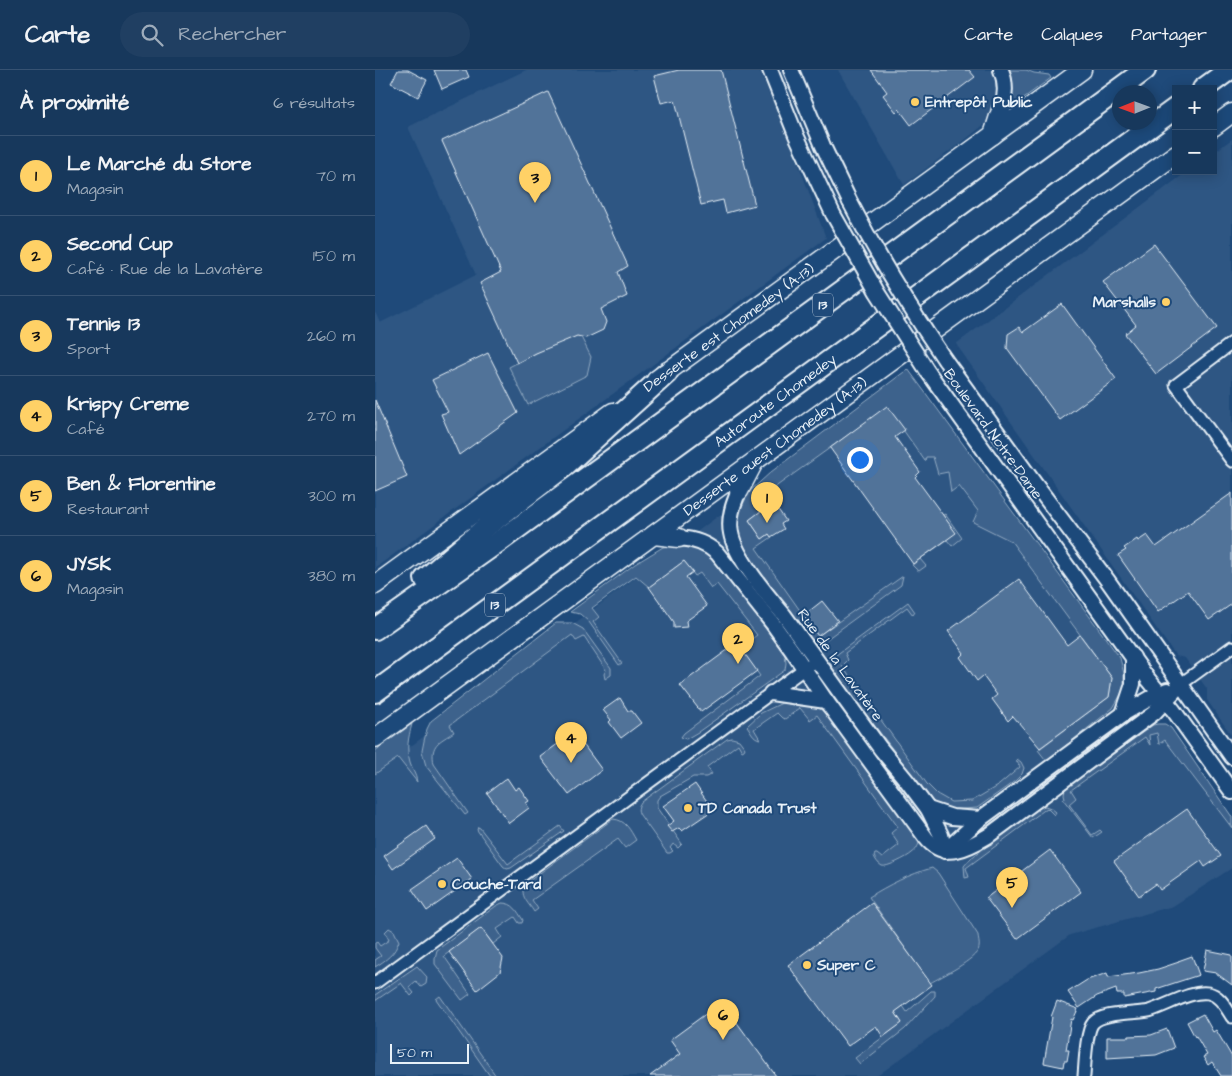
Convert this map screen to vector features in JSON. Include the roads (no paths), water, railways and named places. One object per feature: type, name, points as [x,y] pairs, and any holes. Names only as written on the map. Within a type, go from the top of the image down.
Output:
[{"type":"highway","name":"13","points":[[375,629],[501,540],[1145,70]]},
{"type":"highway","points":[[1208,85],[1229,70]]},
{"type":"highway","name":"Autoroute Chomedey","points":[[375,692],[1172,111]]},
{"type":"highway","points":[[375,623],[487,526],[561,469],[667,373]]},
{"type":"main road","name":"Desserte est Chomedey (A-13)","points":[[375,586],[1083,70]]},
{"type":"main road","points":[[993,135],[1002,107]]},
{"type":"main road","points":[[1217,124],[1232,113]]},
{"type":"main road","name":"Desserte ouest Chomedey (A-13)","points":[[375,738],[1172,157]]},
{"type":"main road","points":[[739,491],[755,462]]},
{"type":"main road","points":[[653,534],[679,538]]},
{"type":"street","name":"Boulevard Notre-Dame","points":[[770,70],[799,142],[833,214],[877,292],[928,372],[1232,792]]},
{"type":"street","name":"Boulevard Notre-Dame","points":[[791,70],[823,146],[850,202],[904,298],[945,360],[1108,581],[1232,757]]},
{"type":"street","points":[[1001,70],[1004,78],[1005,92],[1002,107]]},
{"type":"street","points":[[1232,343],[1175,384],[1232,461]]},
{"type":"street","name":"Rue de la Lavatère","points":[[739,491],[733,506],[730,524],[731,533],[737,548],[745,562],[879,748],[907,780],[928,809],[941,835],[945,852]]},
{"type":"street","name":"Rue de la Lavatère","points":[[679,538],[699,541],[717,553],[773,624],[826,701],[929,842],[945,852]]},
{"type":"street","points":[[945,852],[963,849],[988,836],[1154,713],[1163,697],[1232,647]]},
{"type":"street","points":[[1123,714],[1133,684],[1133,657]]},
{"type":"street","points":[[375,983],[816,660]]},
{"type":"street","points":[[771,693],[826,701]]},
{"type":"street","points":[[945,852],[980,819],[1123,714],[1149,698],[1163,697]]},
{"type":"street","points":[[928,809],[952,817],[980,819]]},
{"type":"street","points":[[1084,1076],[1089,1034],[1093,1023],[1103,1017],[1148,1011],[1197,993],[1209,993],[1219,998],[1232,1017]]},
{"type":"place","name":"Entrepôt Public","points":[[915,102]]},
{"type":"place","name":"Tennis 13","points":[[535,203]]},
{"type":"place","name":"Marshalls","points":[[1166,302]]},
{"type":"place","name":"Le Marché du Store","points":[[767,523]]},
{"type":"place","name":"Second Cup","points":[[738,664]]},
{"type":"place","name":"Krispy Creme","points":[[571,763]]},
{"type":"place","name":"TD Canada Trust","points":[[688,808]]},
{"type":"place","name":"Couche-Tard","points":[[442,884]]},
{"type":"place","name":"Ben & Florentine","points":[[1012,908]]},
{"type":"place","name":"Super C","points":[[807,965]]},
{"type":"place","name":"JYSK","points":[[723,1040]]}]
